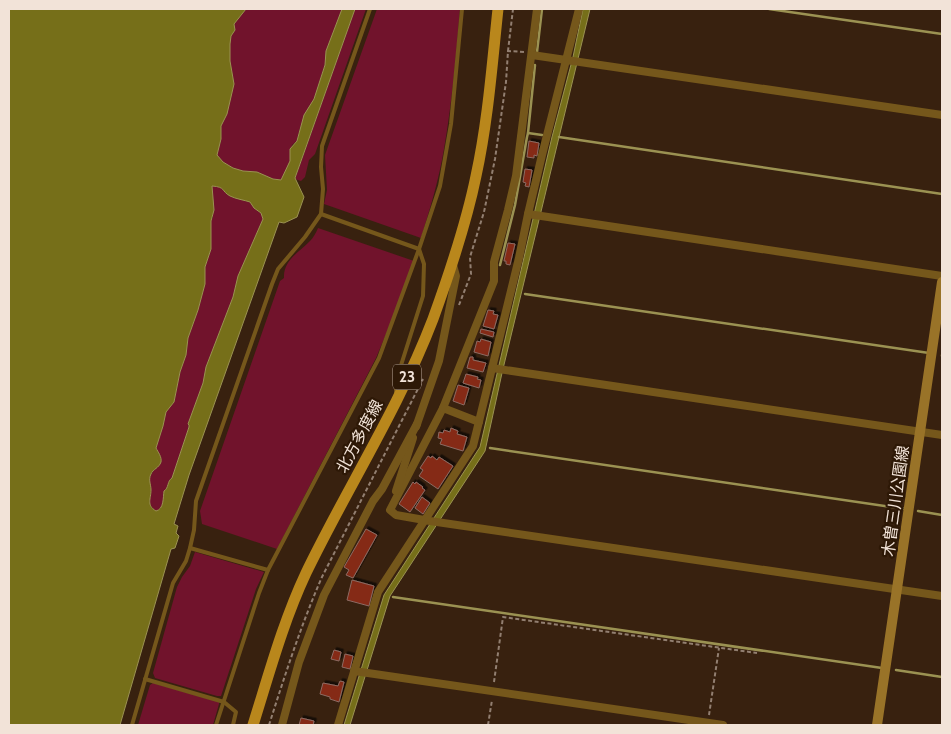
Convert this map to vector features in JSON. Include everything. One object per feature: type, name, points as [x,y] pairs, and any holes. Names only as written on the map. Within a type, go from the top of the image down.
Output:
[{"type":"main road","name":"北方多度線","points":[[253,725],[279,641],[306,575],[396,402],[432,321],[453,262],[468,211],[485,127],[498,9]]},
{"type":"main road","name":"木曽三川公園線","points":[[877,725],[942,282]]},
{"type":"street","points":[[390,510],[443,408],[494,281],[494,262],[516,176],[537,9]]},
{"type":"street","points":[[338,725],[356,671],[378,592],[427,521],[473,446],[494,368],[579,9]]},
{"type":"street","points":[[532,54],[942,115]]},
{"type":"street","points":[[530,215],[942,276]]},
{"type":"street","points":[[390,510],[439,361],[456,276],[453,262]]},
{"type":"street","points":[[494,368],[942,435]]},
{"type":"street","points":[[443,408],[479,422]]},
{"type":"street","points":[[282,725],[299,662],[324,595],[373,501],[382,490],[417,424]]},
{"type":"street","points":[[390,510],[396,515],[427,521],[942,596]]},
{"type":"street","points":[[356,671],[723,725]]},
{"type":"lane","points":[[132,725],[173,583],[186,561],[190,548],[194,530],[196,501],[272,284],[278,269],[305,237],[321,214],[323,189],[322,146],[370,9]]},
{"type":"lane","points":[[216,725],[258,593],[268,570],[378,358],[419,249],[440,186],[451,124],[462,9]]},
{"type":"lane","points":[[321,214],[419,249]]},
{"type":"lane","points":[[396,402],[396,381],[422,296],[424,264],[419,249]]},
{"type":"lane","points":[[190,548],[268,570]]},
{"type":"lane","points":[[145,679],[224,702],[236,712],[233,725]]},
{"type":"path","points":[[494,50],[532,54]]},
{"type":"path","points":[[488,725],[503,617],[757,653]]},
{"type":"path","points":[[708,724],[719,648]]},
{"type":"shaded area","points":[[9,9],[246,9],[234,24],[235,30],[231,36],[230,61],[234,84],[227,114],[221,126],[221,139],[217,155],[223,162],[233,168],[257,172],[273,179],[281,180],[290,161],[290,149],[297,141],[304,115],[314,99],[325,65],[326,51],[342,9],[355,9],[295,178],[304,197],[297,217],[284,223],[279,222],[189,475],[174,524],[178,526],[176,533],[179,536],[175,548],[171,549],[120,725],[9,725]],"holes":[[[212,186],[221,188],[230,196],[250,202],[261,213],[263,219],[238,276],[233,297],[206,367],[203,383],[188,424],[189,427],[172,478],[164,491],[162,506],[156,511],[150,504],[150,478],[152,472],[161,462],[156,448],[166,412],[174,402],[180,372],[186,355],[188,338],[205,284],[205,267],[211,249],[211,221],[214,210]]]},
{"type":"shaded area","points":[[246,9],[342,9],[326,51],[325,64],[314,99],[300,128],[297,141],[292,145],[289,166],[282,180],[273,179],[257,172],[233,168],[223,162],[217,155],[221,140],[221,125],[225,118],[234,84],[230,61],[231,36],[235,30],[234,24]]},
{"type":"shaded area","points":[[355,9],[366,9],[315,154],[309,160],[305,177],[301,181],[295,179]]},
{"type":"shaded area","points":[[377,9],[460,9],[452,97],[444,149],[437,183],[421,238],[324,204],[327,190],[325,155]]},
{"type":"shaded area","points":[[583,9],[590,9],[485,451],[390,596],[350,725],[344,725],[384,595],[480,447]]},
{"type":"shaded area","points":[[212,186],[222,188],[232,197],[250,202],[261,213],[263,219],[238,276],[233,297],[206,367],[203,383],[162,506],[156,511],[150,503],[150,479],[161,460],[156,448],[166,412],[174,402],[180,372],[186,355],[188,338],[205,284],[205,267],[211,249]]},
{"type":"shaded area","points":[[318,228],[414,261],[376,358],[277,549],[202,524],[200,511],[280,281],[284,278],[284,272],[289,262],[311,240]]},
{"type":"shaded area","points":[[195,552],[264,572],[256,589],[221,696],[155,678],[153,673],[177,587],[190,566]]},
{"type":"shaded area","points":[[153,683],[219,702],[213,725],[138,725],[150,685]]},
{"type":"building","points":[[529,141],[539,143],[537,156],[534,155],[534,158],[527,157]]},
{"type":"building","points":[[525,169],[532,170],[529,187],[525,186],[526,183],[523,182]]},
{"type":"building","points":[[508,243],[515,244],[510,265],[504,261]]},
{"type":"building","points":[[488,310],[494,311],[493,314],[498,315],[494,329],[483,326]]},
{"type":"building","points":[[481,329],[494,332],[493,337],[480,333]]},
{"type":"building","points":[[481,339],[491,342],[488,356],[474,352],[477,341],[480,342]]},
{"type":"building","points":[[470,357],[473,357],[473,360],[486,363],[483,372],[467,368]]},
{"type":"building","points":[[466,374],[478,377],[477,379],[481,380],[479,388],[463,383]]},
{"type":"building","points":[[458,385],[469,388],[464,405],[453,401]]},
{"type":"building","points":[[451,428],[458,431],[457,434],[467,437],[463,451],[440,444],[442,439],[438,438],[439,432],[443,433],[444,430],[450,432]]},
{"type":"building","points":[[428,456],[431,458],[432,456],[437,460],[439,457],[453,466],[438,489],[419,476],[423,470],[420,468]]},
{"type":"building","points":[[413,482],[415,484],[416,482],[425,490],[410,512],[399,504]]},
{"type":"building","points":[[422,497],[430,503],[423,514],[415,508]]},
{"type":"building","points":[[366,529],[377,535],[353,578],[346,575],[349,570],[344,567]]},
{"type":"building","points":[[352,580],[374,586],[369,606],[347,600]]},
{"type":"building","points":[[334,650],[341,652],[339,661],[331,659]]},
{"type":"building","points":[[345,654],[353,656],[350,669],[342,667]]},
{"type":"building","points":[[340,681],[344,682],[339,702],[320,694],[323,683],[338,686]]},
{"type":"building","points":[[301,718],[314,721],[313,725],[299,725]]},
{"type":"waterway","points":[[537,52],[542,9]]},
{"type":"waterway","points":[[769,9],[942,34]]},
{"type":"waterway","points":[[528,133],[535,65]]},
{"type":"waterway","points":[[500,265],[515,205],[528,133],[542,135]]},
{"type":"waterway","points":[[559,137],[942,194]]},
{"type":"waterway","points":[[525,294],[929,353]]},
{"type":"waterway","points":[[490,448],[905,509]]},
{"type":"waterway","points":[[918,511],[942,515]]},
{"type":"waterway","points":[[393,597],[882,668]]},
{"type":"waterway","points":[[896,670],[942,677]]}]
